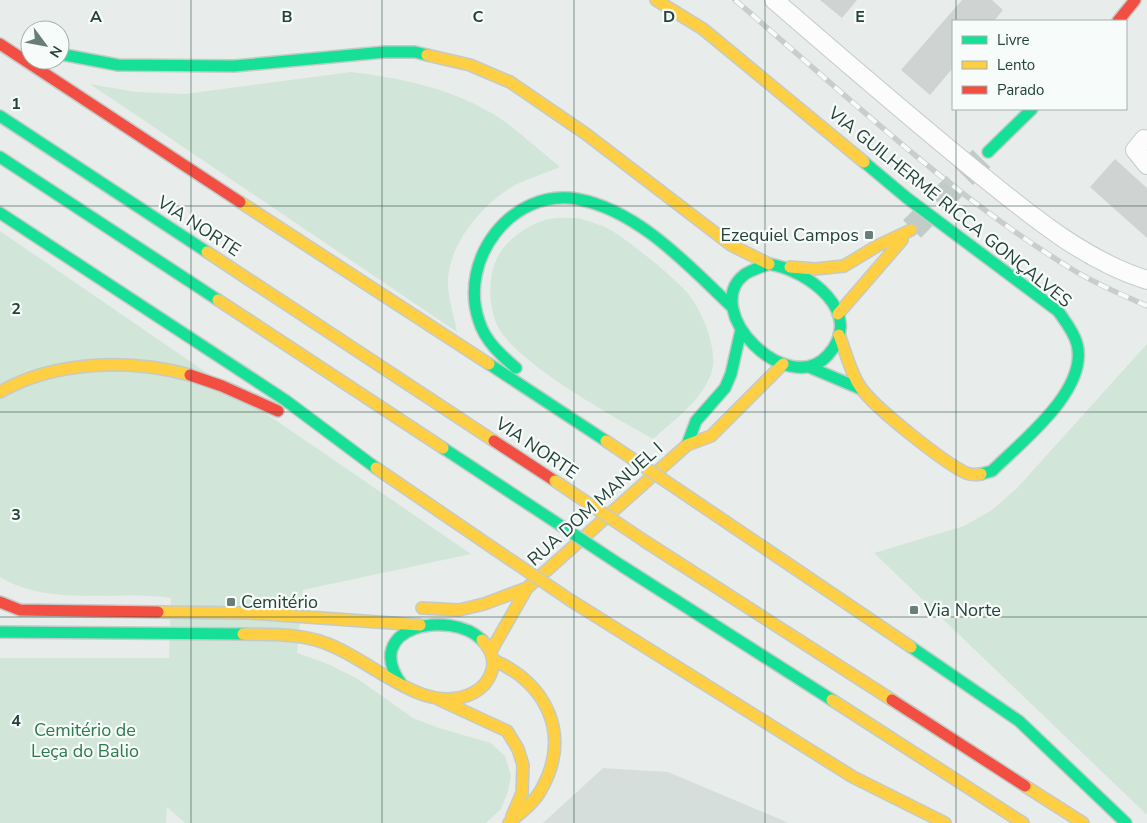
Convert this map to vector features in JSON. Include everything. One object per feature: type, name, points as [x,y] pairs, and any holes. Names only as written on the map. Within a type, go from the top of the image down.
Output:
[{"type":"main road","name":"VIA GUILHERME RICCA GONÇALVES","points":[[656,0],[703,29],[907,198],[1058,311],[1070,327],[1077,343],[1076,372],[1069,392],[992,471],[984,474],[966,473],[958,468],[876,405],[861,389]]},
{"type":"main road","points":[[1119,20],[1135,0]]},
{"type":"main road","points":[[0,44],[20,47]]},
{"type":"main road","points":[[0,44],[606,441],[1019,721],[1126,823]]},
{"type":"main road","points":[[70,56],[118,65],[234,66],[385,52],[414,52],[470,65],[510,82],[548,107],[731,245],[769,264],[815,269],[844,266],[862,258],[877,246],[910,230],[838,314]]},
{"type":"main road","points":[[988,152],[1031,110]]},
{"type":"main road","name":"VIA NORTE","points":[[0,116],[646,542],[1083,823]]},
{"type":"main road","points":[[0,157],[622,566],[1023,823]]},
{"type":"main road","points":[[606,441],[585,420],[502,358],[479,324],[474,295],[477,270],[483,248],[498,225],[532,202],[551,199],[576,199],[610,210],[644,230],[731,306],[741,330],[762,352],[783,364],[799,368],[809,367],[826,357],[839,336]]},
{"type":"main road","points":[[0,213],[285,400],[362,458],[570,600],[853,777],[945,823]]},
{"type":"main road","points":[[731,306],[733,289],[744,275],[753,269],[769,264]]},
{"type":"main road","points":[[790,267],[802,273],[819,287],[835,306],[838,314],[839,336],[861,389]]},
{"type":"main road","name":"RUA DOM MANUEL I","points":[[687,445],[696,421],[725,388],[731,374],[741,330]]},
{"type":"main road","points":[[0,392],[31,379],[74,368],[104,364],[148,365],[174,369],[197,375],[276,410],[362,458]]},
{"type":"main road","name":"RUA DOM MANUEL I","points":[[492,655],[527,588],[687,445],[711,436],[783,364]]},
{"type":"main road","points":[[809,367],[861,389]]},
{"type":"main road","name":"RUA DOM MANUEL I","points":[[447,625],[495,610],[511,593],[527,588]]},
{"type":"main road","points":[[409,608],[459,610],[484,604],[511,593]]},
{"type":"main road","points":[[0,602],[20,610],[250,613],[420,625],[447,625],[470,631],[481,638],[492,655],[510,665],[539,692],[551,716],[554,741],[551,764],[540,791],[509,823]]},
{"type":"main road","points":[[250,613],[300,604]]},
{"type":"main road","points":[[402,685],[390,662],[391,650],[398,638],[407,630],[420,625]]},
{"type":"main road","points":[[0,632],[299,635],[340,649],[420,694],[438,699],[507,731],[518,749],[523,765],[522,793],[509,823]]},
{"type":"main road","points":[[438,699],[462,698],[475,693],[485,685],[492,674],[492,655]]},
{"type":"street","points":[[774,0],[846,63],[1012,199],[1072,242],[1102,260],[1147,280]]},
{"type":"street","points":[[1147,140],[1144,139],[1135,150],[1147,164]]},
{"type":"shaded area","points":[[603,768],[668,772],[789,823],[543,823]]},
{"type":"green space","points":[[351,72],[413,83],[452,94],[471,102],[507,123],[560,167],[522,182],[499,196],[478,215],[461,239],[450,265],[448,278],[457,332],[90,84],[136,92],[185,94]]},
{"type":"green space","points":[[556,218],[579,218],[611,230],[675,280],[690,296],[709,334],[712,345],[713,365],[706,384],[701,393],[686,410],[653,439],[567,388],[522,355],[506,338],[493,315],[490,298],[492,272],[498,256],[507,244],[519,233],[542,221]]},
{"type":"green space","name":"Cemitério de Leça do Balio","points":[[0,231],[471,554],[303,590],[297,653],[328,664],[358,679],[413,718],[439,728],[491,743],[505,756],[511,776],[501,809],[486,823],[185,823],[167,807],[166,823],[0,823],[0,658],[169,658],[171,598],[61,595],[39,592],[19,586],[0,577]]},
{"type":"green space","points":[[1147,344],[1147,815],[874,553],[964,526],[992,510],[1017,488]]},
{"type":"building","points":[[820,0],[857,0],[842,18]]},
{"type":"building","points":[[962,0],[992,0],[1003,10],[995,20],[952,20],[952,69],[930,95],[901,70]]},
{"type":"building","points":[[1115,159],[1147,188],[1147,238],[1090,187]]},
{"type":"tunnel","points":[[912,229],[988,152]]},
{"type":"railway","points":[[735,0],[900,143],[985,210],[1029,242],[1075,271],[1147,306]]},
{"type":"traffic: fast","points":[[70,56],[118,65],[234,66],[385,52],[415,52],[427,55]]},
{"type":"traffic: fast","points":[[988,152],[1031,110]]},
{"type":"traffic: fast","points":[[0,116],[207,252]]},
{"type":"traffic: fast","points":[[0,157],[218,300]]},
{"type":"traffic: fast","points":[[864,162],[907,198],[1058,311],[1076,340],[1078,361],[1073,379],[1063,397],[1035,430],[992,471],[981,474]]},
{"type":"traffic: fast","points":[[516,368],[494,347],[485,335],[479,321],[474,298],[476,275],[483,253],[495,233],[511,217],[531,205],[553,199],[577,199],[599,205],[621,215],[661,241],[731,306]]},
{"type":"traffic: fast","points":[[0,213],[285,400],[376,468]]},
{"type":"traffic: fast","points":[[769,264],[784,268],[815,284],[836,309],[840,324],[838,339],[828,355],[811,366],[791,366],[772,359],[754,345],[740,328],[733,309],[733,290],[744,275],[769,264]]},
{"type":"traffic: fast","points":[[687,445],[696,421],[725,388],[731,374],[741,330]]},
{"type":"traffic: fast","points":[[489,364],[606,441]]},
{"type":"traffic: fast","points":[[809,367],[861,389]]},
{"type":"traffic: fast","points":[[443,448],[531,506]]},
{"type":"traffic: fast","points":[[531,506],[622,566]]},
{"type":"traffic: fast","points":[[622,566],[832,700]]},
{"type":"traffic: fast","points":[[402,685],[392,665],[392,649],[400,637],[414,629],[432,625],[450,626],[468,631],[482,640]]},
{"type":"traffic: fast","points":[[0,632],[243,634]]},
{"type":"traffic: fast","points":[[911,647],[1019,721],[1126,823]]},
{"type":"traffic: slow","points":[[656,0],[703,29],[864,162]]},
{"type":"traffic: slow","points":[[427,55],[470,65],[510,82],[586,134],[731,245],[769,264]]},
{"type":"traffic: slow","points":[[240,202],[489,364]]},
{"type":"traffic: slow","points":[[790,267],[815,269],[844,266],[877,246],[911,230]]},
{"type":"traffic: slow","points":[[838,314],[902,240]]},
{"type":"traffic: slow","points":[[207,252],[494,441]]},
{"type":"traffic: slow","points":[[218,300],[443,448]]},
{"type":"traffic: slow","points":[[839,335],[854,376],[861,388],[880,408],[910,434],[955,467],[973,475],[981,474]]},
{"type":"traffic: slow","points":[[491,651],[527,588],[687,445],[711,436],[783,364]]},
{"type":"traffic: slow","points":[[0,392],[22,381],[69,368],[118,365],[143,366],[190,375]]},
{"type":"traffic: slow","points":[[606,441],[692,499]]},
{"type":"traffic: slow","points":[[376,468],[493,548]]},
{"type":"traffic: slow","points":[[555,481],[646,542]]},
{"type":"traffic: slow","points":[[692,499],[911,647]]},
{"type":"traffic: slow","points":[[646,542],[892,700]]},
{"type":"traffic: slow","points":[[493,548],[570,600]]},
{"type":"traffic: slow","points":[[422,608],[459,610],[484,604],[527,588]]},
{"type":"traffic: slow","points":[[570,600],[853,777],[945,823]]},
{"type":"traffic: slow","points":[[158,612],[250,613],[420,625]]},
{"type":"traffic: slow","points":[[243,634],[284,635],[325,643],[342,650],[417,692],[436,698],[454,699],[477,691],[489,678],[493,666],[492,657],[482,640]]},
{"type":"traffic: slow","points":[[493,660],[512,670],[528,682],[540,697],[549,713],[554,731],[554,750],[550,770],[541,790],[531,804],[509,823]]},
{"type":"traffic: slow","points":[[440,700],[507,731],[518,749],[523,765],[522,793],[512,816]]},
{"type":"traffic: slow","points":[[832,700],[1023,823]]},
{"type":"traffic: slow","points":[[1025,786],[1083,823]]},
{"type":"traffic: jam","points":[[1119,20],[1135,0]]},
{"type":"traffic: jam","points":[[0,44],[240,202]]},
{"type":"traffic: jam","points":[[190,375],[222,386],[278,411]]},
{"type":"traffic: jam","points":[[494,441],[555,481]]},
{"type":"traffic: jam","points":[[0,602],[20,610],[158,612]]},
{"type":"traffic: jam","points":[[892,700],[1025,786]]},
{"type":"place","name":"Ezequiel Campos","points":[[869,235]]},
{"type":"place","name":"Cemitério","points":[[231,602]]},
{"type":"place","name":"Via Norte","points":[[914,610]]}]
